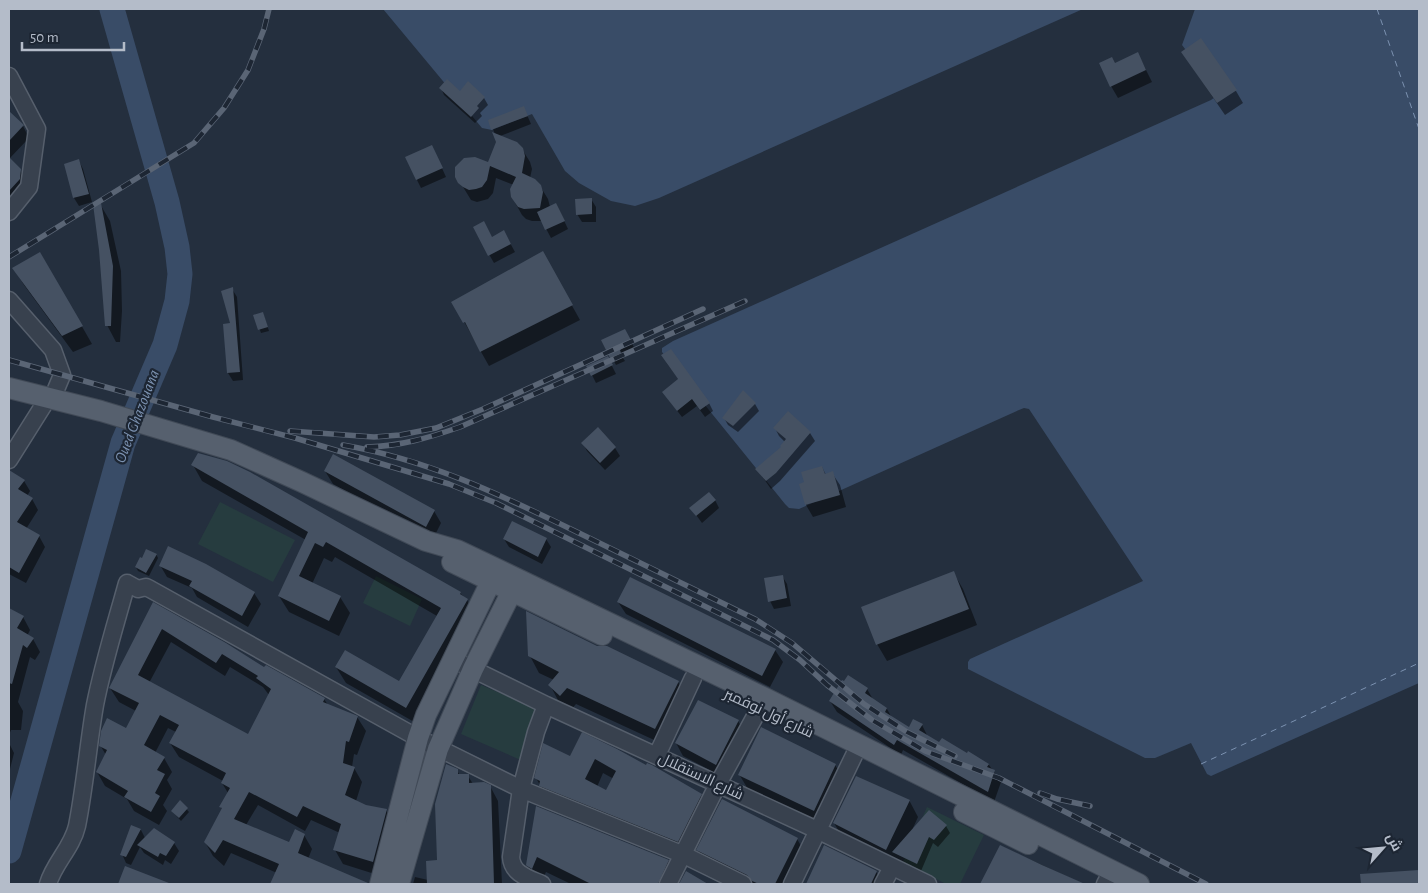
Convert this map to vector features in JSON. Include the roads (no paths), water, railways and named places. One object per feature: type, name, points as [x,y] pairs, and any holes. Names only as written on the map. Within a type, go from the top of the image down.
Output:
[{"type":"main road","points":[[9,388],[101,411],[212,443],[302,482],[426,541],[457,550],[494,576],[514,586],[473,669],[438,748],[399,884]]},
{"type":"main road","points":[[380,884],[418,738],[426,715],[494,576]]},
{"type":"main road","name":"شارع أول نوفمبر","points":[[514,586],[693,678],[762,703]]},
{"type":"main road","name":"شارع أول نوفمبر","points":[[514,586],[762,703],[1109,880],[1139,884]]},
{"type":"street","points":[[9,76],[37,129],[29,187],[9,212]]},
{"type":"street","points":[[9,300],[53,350],[62,375],[50,399],[9,460]]},
{"type":"street","points":[[48,884],[51,873],[67,848],[76,827],[95,704],[127,583],[138,589],[150,588],[418,738],[521,789],[684,855],[743,884]]},
{"type":"street","name":"شارع الاستقلال","points":[[454,660],[928,884]]},
{"type":"street","points":[[658,755],[693,678]]},
{"type":"street","points":[[668,884],[718,784],[762,703]]},
{"type":"street","points":[[542,884],[518,873],[511,862],[515,820],[521,789],[536,732],[546,705]]},
{"type":"street","points":[[792,884],[857,750]]},
{"type":"street","points":[[883,884],[892,866]]},
{"type":"water","points":[[383,9],[1083,9],[659,198],[635,206],[611,201],[579,183],[565,171],[532,114],[492,130],[482,128]]},
{"type":"water","points":[[1195,9],[1419,9],[1419,683],[1211,776],[1207,774],[1191,743],[1155,758],[1145,758],[968,669],[970,659],[1143,581],[1029,409],[1019,410],[799,509],[789,508],[662,352],[662,348],[673,341],[1211,100],[1215,97],[1215,88],[1182,45]]},
{"type":"waterway","name":"Oued Ghazouana","points":[[9,851],[123,443],[165,345],[177,301],[180,274],[177,247],[167,202],[112,9]]},
{"type":"railway","points":[[9,257],[194,143],[224,108],[248,70],[264,29],[269,9]]},
{"type":"railway","points":[[367,447],[414,441],[460,427],[745,301]]},
{"type":"railway","points":[[290,431],[374,437],[400,435],[436,428],[483,409],[703,309]]},
{"type":"railway","points":[[9,360],[295,438],[449,484],[496,503],[773,640],[872,720],[925,751],[999,778],[1206,884]]},
{"type":"railway","points":[[343,445],[406,460],[494,493],[755,619],[792,643],[864,704],[907,732],[955,756]]},
{"type":"railway","points":[[1040,793],[1057,799],[1090,806]]}]
